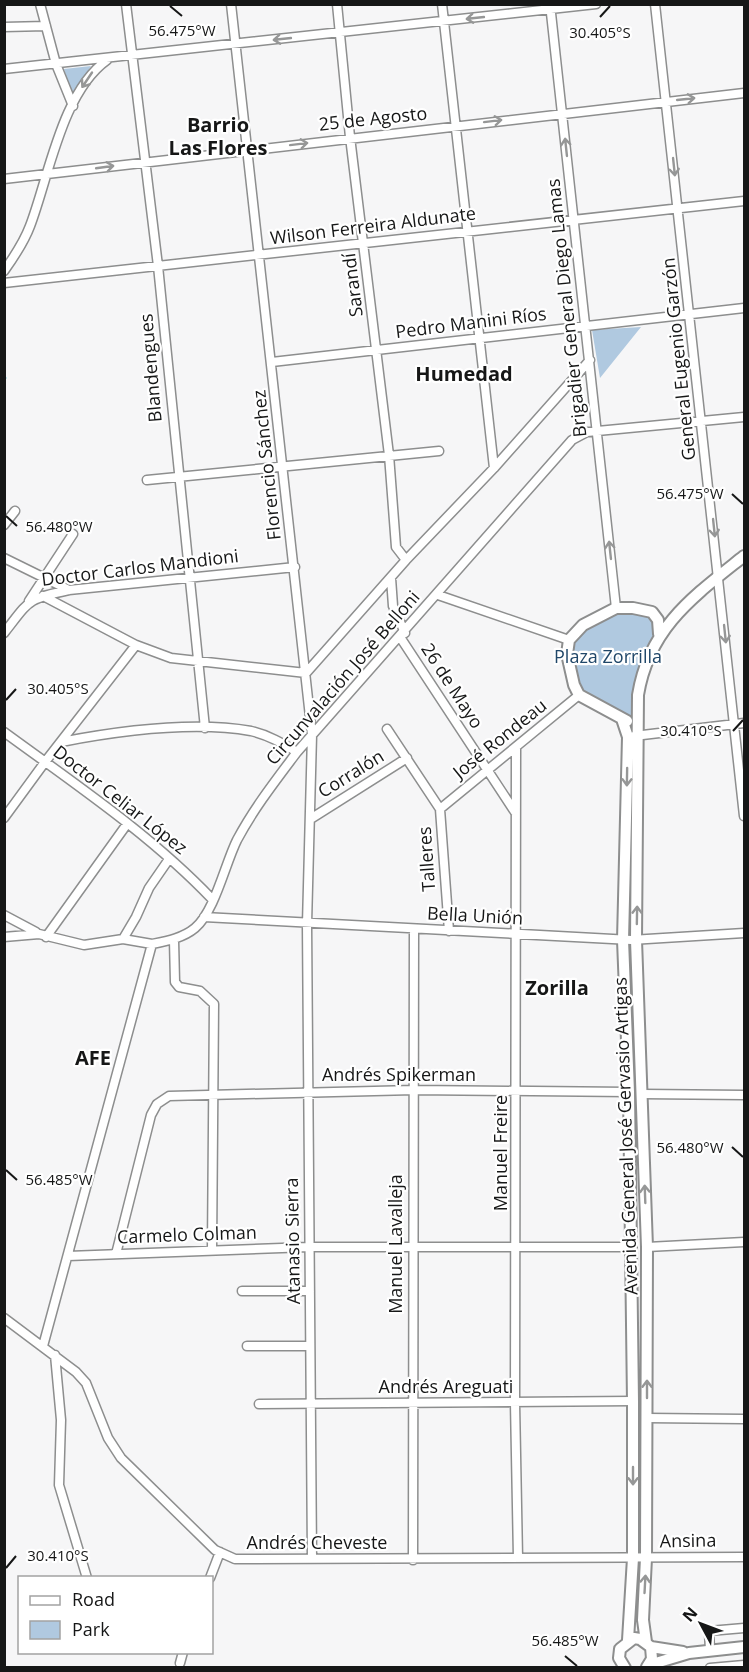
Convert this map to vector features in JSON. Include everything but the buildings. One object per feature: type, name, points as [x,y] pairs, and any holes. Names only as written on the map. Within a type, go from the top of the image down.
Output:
[{"type":"main road","points":[[659,634],[680,610],[744,556]]},
{"type":"main road","points":[[638,716],[632,721],[622,719],[579,694],[574,685],[567,654],[569,640],[583,626],[616,608],[633,608],[666,614],[680,610]]},
{"type":"main road","points":[[652,612],[658,620],[659,634]]},
{"type":"main road","name":"Avenida General José Gervasio Artigas","points":[[625,1668],[619,1654],[628,1640],[633,1558],[633,1401],[629,1092],[623,940],[633,736],[638,716],[642,670],[659,634]]},
{"type":"main road","name":"Avenida General José Gervasio Artigas","points":[[622,719],[633,736],[636,940],[647,1247],[646,1558],[643,1620],[652,1659],[648,1666]]},
{"type":"main road","points":[[628,1640],[640,1639],[648,1644],[689,1653]]},
{"type":"main road","points":[[648,1666],[689,1653],[744,1647]]},
{"type":"street","points":[[40,4],[56,64],[73,106]]},
{"type":"street","name":"Blandengues","points":[[126,4],[158,266],[205,728]]},
{"type":"street","name":"Florencio Sánchez","points":[[231,4],[284,464],[312,735],[312,818],[307,924]]},
{"type":"street","name":"Sarandí","points":[[337,4],[350,137],[389,455],[396,547],[406,560]]},
{"type":"street","points":[[442,4],[494,468]]},
{"type":"street","points":[[4,69],[108,60],[235,43],[340,33],[550,7],[596,4]]},
{"type":"street","name":"General Eugenio Garzón","points":[[656,4],[720,576],[744,816]]},
{"type":"street","name":"Brigadier General Diego Lamas","points":[[550,7],[616,608]]},
{"type":"street","points":[[4,27],[46,26]]},
{"type":"street","points":[[4,271],[29,228],[73,106],[91,75],[108,60]]},
{"type":"street","name":"25 de Agosto","points":[[4,179],[744,93]]},
{"type":"street","name":"Wilson Ferreira Aldunate","points":[[4,283],[744,201]]},
{"type":"street","name":"Pedro Manini Ríos","points":[[272,362],[744,308]]},
{"type":"street","name":"Circunvalación José Belloni","points":[[306,673],[406,560],[494,468],[590,360]]},
{"type":"street","name":"Circunvalación José Belloni","points":[[152,944],[174,940],[195,928],[204,917],[237,841],[258,805],[297,752],[573,440],[579,435],[598,431],[744,417]]},
{"type":"street","points":[[147,480],[284,464],[439,451]]},
{"type":"street","points":[[4,525],[15,512]]},
{"type":"street","points":[[29,601],[73,534]]},
{"type":"street","points":[[4,558],[69,590]]},
{"type":"street","name":"Doctor Carlos Mandioni","points":[[4,633],[29,601],[69,590],[295,567]]},
{"type":"street","name":"26 de Mayo","points":[[391,578],[393,606],[402,635],[515,812]]},
{"type":"street","points":[[438,595],[569,640]]},
{"type":"street","points":[[43,596],[136,645],[164,656],[306,673]]},
{"type":"street","points":[[4,819],[136,645]]},
{"type":"street","name":"José Rondeau","points":[[440,809],[516,749],[579,694]]},
{"type":"street","points":[[633,736],[744,723]]},
{"type":"street","points":[[61,742],[164,730],[205,728],[252,732],[269,736],[297,752]]},
{"type":"street","name":"Talleres","points":[[387,729],[440,809],[449,931]]},
{"type":"street","name":"Doctor Celiar López","points":[[4,732],[127,824],[212,899]]},
{"type":"street","name":"Manuel Freire","points":[[516,749],[515,1403],[518,1558]]},
{"type":"street","name":"Corralón","points":[[312,818],[407,758]]},
{"type":"street","points":[[4,937],[43,935],[127,824]]},
{"type":"street","points":[[123,939],[136,917],[148,888],[169,859]]},
{"type":"street","points":[[4,915],[43,935],[84,945],[123,939],[152,944],[43,1346]]},
{"type":"street","name":"Bella Unión","points":[[204,917],[623,940],[744,933]]},
{"type":"street","name":"Atanasio Sierra","points":[[307,924],[312,1558]]},
{"type":"street","name":"Manuel Lavalleja","points":[[413,1560],[414,929]]},
{"type":"street","points":[[174,940],[175,982],[179,987],[200,992],[214,1004],[212,1250]]},
{"type":"street","name":"Andrés Spikerman","points":[[116,1254],[151,1115],[157,1104],[169,1096],[414,1090],[629,1092]]},
{"type":"street","points":[[642,1094],[744,1095]]},
{"type":"street","points":[[647,1247],[744,1242]]},
{"type":"street","name":"Carmelo Colman","points":[[68,1256],[309,1247],[632,1247]]},
{"type":"street","points":[[242,1291],[310,1290]]},
{"type":"street","points":[[4,1318],[59,1357],[61,1420],[59,1485],[86,1576]]},
{"type":"street","points":[[248,1346],[310,1346]]},
{"type":"street","name":"Andrés Cheveste","points":[[59,1357],[86,1383],[108,1438],[121,1458],[220,1552],[235,1559],[633,1558]]},
{"type":"street","name":"Andrés Areguati","points":[[259,1404],[633,1401]]},
{"type":"street","points":[[647,1418],[744,1419]]},
{"type":"street","points":[[211,1576],[220,1552]]},
{"type":"street","name":"Ansina","points":[[633,1558],[744,1557]]},
{"type":"street","points":[[710,1650],[708,1631],[744,1628]]},
{"type":"street","points":[[180,1663],[183,1654]]},
{"type":"street","points":[[710,1668],[744,1665]]},
{"type":"green space","points":[[91,66],[74,93],[71,92],[64,69]]},
{"type":"green space","points":[[641,327],[600,378],[592,330]]},
{"type":"green space","name":"Plaza Zorrilla","points":[[624,611],[648,616],[654,622],[656,634],[639,670],[631,718],[585,694],[576,674],[572,649],[579,633],[611,614]]},
{"type":"district","name":"Barrio Las Flores","points":[[218,136]]},
{"type":"district","name":"Humedad","points":[[464,374]]},
{"type":"district","name":"Zorilla","points":[[557,988]]},
{"type":"district","name":"AFE","points":[[93,1058]]}]
